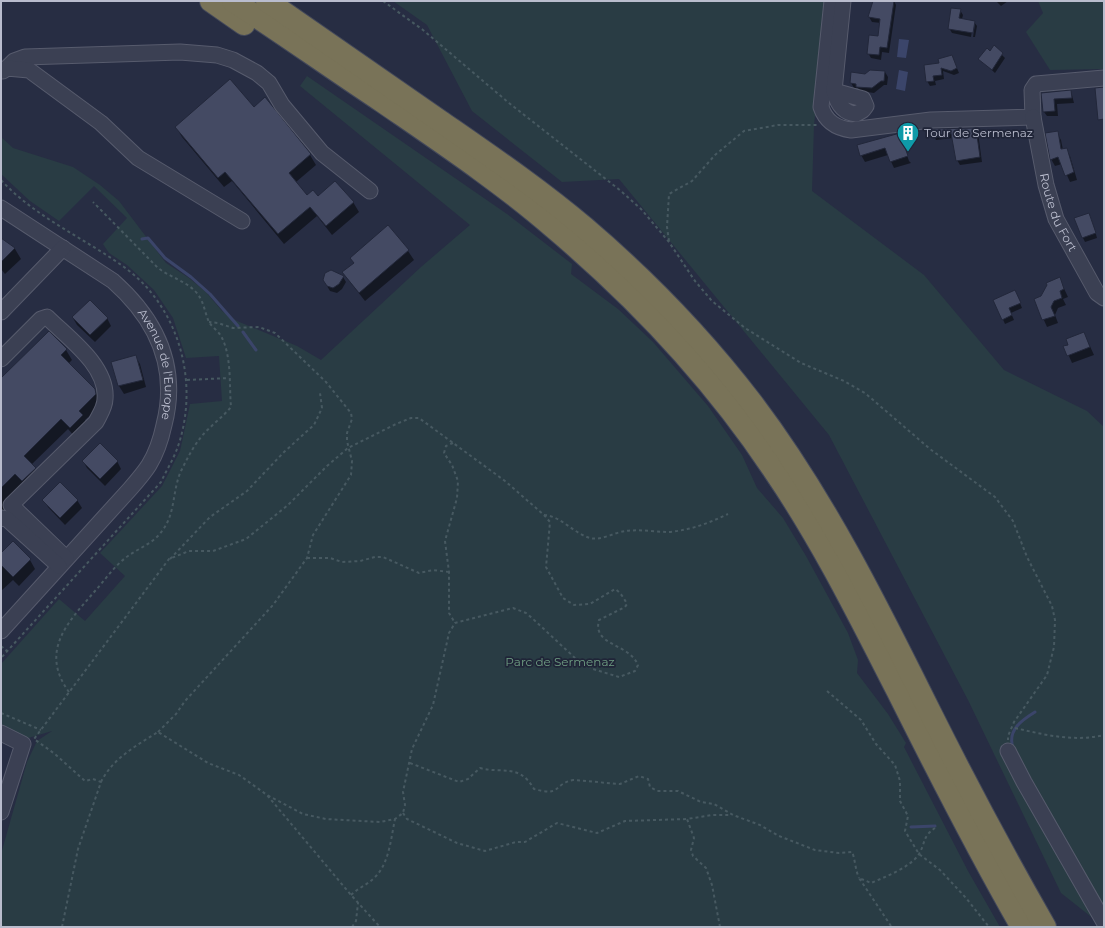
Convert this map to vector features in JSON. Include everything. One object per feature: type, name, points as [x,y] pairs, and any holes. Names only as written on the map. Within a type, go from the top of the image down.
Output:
[{"type":"highway","points":[[211,1],[333,87],[446,159],[614,282]]},
{"type":"highway","points":[[233,1],[409,120],[513,195],[552,226],[614,282],[657,324],[709,382],[779,478],[844,588],[951,797],[1022,927]]},
{"type":"highway","points":[[267,1],[471,142],[585,228],[672,310],[752,404],[807,484],[841,540],[892,634],[995,837],[1045,927]]},
{"type":"highway","points":[[293,1],[327,28],[360,65]]},
{"type":"street","points":[[832,1],[821,106],[830,122],[841,129],[851,130],[931,120],[1033,117]]},
{"type":"street","points":[[834,91],[843,1]]},
{"type":"street","points":[[4,70],[14,61],[24,57],[180,52],[217,55],[233,60],[257,72],[270,83],[282,105],[322,153],[370,191]]},
{"type":"street","points":[[4,70],[29,70],[101,123],[138,158],[242,221]]},
{"type":"street","name":"Route du Fort","points":[[1104,78],[1036,84],[1032,90],[1033,117],[1046,185],[1056,219],[1097,293],[1104,298]]},
{"type":"street","name":"Avenue de l'Europe","points":[[1,208],[113,281],[128,294],[142,310],[152,326],[164,355],[169,382],[170,400],[160,443],[149,465],[130,489],[1,631]]},
{"type":"street","points":[[1,312],[63,248]]},
{"type":"street","points":[[1,359],[41,319],[47,317],[94,363],[104,384],[104,403],[96,422],[11,505],[63,562]]},
{"type":"street","points":[[1,518],[6,519],[63,562]]},
{"type":"street","points":[[1,733],[23,744],[1,812]]},
{"type":"street","points":[[1008,751],[1024,782],[1104,922]]},
{"type":"path","points":[[383,1],[429,35],[509,103],[621,191],[641,209],[669,242],[695,281],[712,301],[745,328],[802,363],[844,381],[865,393],[930,449],[995,497],[1013,521],[1027,557],[1052,606],[1055,620],[1054,647],[1047,675],[1011,729],[1008,736],[1008,751]]},
{"type":"path","points":[[669,242],[667,228],[669,194],[692,181],[716,155],[744,131],[778,125],[826,124],[830,122]]},
{"type":"path","points":[[62,927],[78,849],[104,774],[115,763],[158,732],[176,714],[185,701],[273,605],[307,558],[313,536],[351,475],[352,461],[348,448],[347,433],[352,419],[351,413],[326,382],[275,333],[258,327],[233,328],[218,323],[209,322]]},
{"type":"path","points":[[187,380],[229,378]]},
{"type":"path","points":[[101,782],[93,779],[85,781],[55,754],[34,739],[169,559],[210,517],[247,491],[284,452],[314,426],[322,408],[320,393]]},
{"type":"path","points":[[158,732],[208,764],[239,775],[267,795],[303,814],[380,822],[395,819],[403,813],[405,805],[402,792],[412,749],[433,705],[449,633],[455,623],[513,608],[526,613],[575,658],[593,669],[619,677],[635,671],[638,665],[635,658],[629,651],[605,640],[600,635],[597,626],[599,620],[625,607],[627,604],[619,591],[615,590],[590,604],[574,605],[563,598],[546,567],[550,522],[544,515],[505,482],[419,418],[411,418],[396,424],[348,448],[327,466],[288,505],[246,539],[213,551],[189,551],[169,559]]},
{"type":"path","points":[[453,443],[446,446],[444,453],[452,464],[458,481],[456,498],[445,540],[449,572],[449,613],[455,623]]},
{"type":"path","points":[[544,515],[552,516],[580,534],[592,539],[624,531],[668,532],[691,529],[708,524],[728,514]]},
{"type":"path","points":[[307,558],[330,558],[342,562],[379,557],[419,573],[433,570],[449,572]]},
{"type":"path","points":[[1,646],[7,651]]},
{"type":"path","points":[[827,691],[861,720],[876,744],[895,765],[900,780],[900,801],[908,816],[905,831],[919,854],[940,870],[966,898],[989,927]]},
{"type":"path","points":[[1,713],[41,730]]},
{"type":"path","points":[[1015,728],[1055,737],[1091,738],[1104,736]]},
{"type":"path","points":[[410,762],[459,782],[468,779],[480,768],[490,771],[511,770],[529,781],[534,788],[544,792],[553,792],[559,789],[565,781],[573,780],[620,784],[639,776],[648,779],[650,787],[658,791],[678,791],[702,802],[714,804],[733,815],[760,825],[779,836],[815,850],[839,853],[852,852],[854,856],[854,867],[859,878],[891,926]]},
{"type":"path","points":[[267,795],[351,895],[380,927]]},
{"type":"path","points":[[403,813],[407,819],[457,843],[485,850],[516,842],[525,842],[557,823],[597,833],[625,820],[687,819],[712,815],[733,815]]},
{"type":"path","points":[[351,895],[374,878],[380,870],[387,856],[395,819]]},
{"type":"path","points":[[687,819],[694,838],[691,850],[693,856],[706,868],[712,885],[720,927]]},
{"type":"path","points":[[859,878],[871,883],[895,872],[919,854],[923,840],[928,832],[935,828]]},
{"type":"path","points":[[352,927],[356,921],[358,903]]},
{"type":"green space","points":[[393,1],[828,1],[814,125],[812,191],[924,275],[1004,370],[1087,411],[1104,427],[1104,927],[1061,893],[968,700],[829,435],[619,179],[562,182],[472,111],[427,25]]},
{"type":"green space","points":[[1038,1],[1104,1],[1104,69],[1050,70],[1026,32],[1043,13]]},
{"type":"green space","name":"Parc de Sermenaz","points":[[307,76],[507,214],[572,264],[571,274],[618,309],[653,342],[708,406],[742,455],[757,488],[783,518],[806,556],[848,633],[858,660],[857,673],[888,714],[906,743],[904,747],[968,871],[1000,927],[1,927],[1,854],[27,762],[37,741],[52,731],[25,739],[1,727],[1,664],[59,599],[85,621],[125,576],[100,553],[162,486],[180,451],[190,404],[222,401],[219,356],[186,358],[173,318],[154,290],[127,265],[109,253],[103,244],[127,218],[94,186],[59,221],[30,201],[1,174],[1,137],[13,148],[73,167],[100,185],[119,201],[166,263],[189,278],[206,292],[222,311],[237,321],[297,346],[321,360],[421,267],[470,225],[300,86]]},
{"type":"water","points":[[899,39],[909,40],[906,58],[897,57]]},
{"type":"water","points":[[899,70],[908,72],[905,91],[896,89]]},
{"type":"building","points":[[873,1],[894,1],[887,48],[880,47],[879,55],[867,54],[869,35],[878,36],[880,19],[868,17]]},
{"type":"building","points":[[951,8],[961,9],[959,18],[975,21],[973,33],[948,29]]},
{"type":"building","points":[[994,45],[1003,53],[992,70],[978,59],[987,48],[990,51]]},
{"type":"building","points":[[952,55],[957,68],[951,71],[941,68],[942,75],[933,76],[934,81],[926,82],[924,65],[939,63],[938,59]]},
{"type":"building","points":[[870,70],[885,71],[884,81],[881,81],[872,88],[856,87],[856,84],[850,83],[851,72],[865,74]]},
{"type":"building","points":[[230,79],[254,107],[265,97],[311,154],[289,173],[307,195],[313,190],[318,196],[335,181],[354,202],[326,226],[310,207],[278,234],[225,172],[218,178],[175,127]]},
{"type":"building","points":[[1104,87],[1104,119],[1098,120],[1095,88]]},
{"type":"building","points":[[1071,90],[1072,98],[1054,99],[1055,111],[1043,112],[1041,93]]},
{"type":"building","points":[[976,128],[980,157],[956,161],[951,133],[932,136],[931,129]]},
{"type":"building","points":[[1058,131],[1061,149],[1067,148],[1074,172],[1065,176],[1058,157],[1050,160],[1045,133]]},
{"type":"building","points":[[900,133],[908,156],[890,162],[885,148],[860,156],[857,145]]},
{"type":"building","points":[[1089,213],[1096,233],[1082,238],[1074,218]]},
{"type":"building","points":[[388,225],[409,250],[359,293],[342,272],[354,263],[350,258]]},
{"type":"building","points":[[1,238],[15,248],[1,262]]},
{"type":"building","points":[[331,270],[344,276],[339,284],[333,288],[327,286],[323,280],[325,273]]},
{"type":"building","points":[[1060,277],[1064,289],[1060,291],[1062,298],[1054,301],[1051,307],[1055,316],[1042,320],[1034,299],[1041,296],[1047,285],[1046,283]]},
{"type":"building","points":[[1015,290],[1021,303],[1009,308],[1012,315],[1002,320],[993,300]]},
{"type":"building","points":[[90,300],[108,318],[90,335],[72,317]]},
{"type":"building","points":[[49,331],[67,349],[61,355],[95,389],[96,394],[79,411],[83,415],[70,428],[61,419],[24,456],[36,468],[22,481],[15,474],[1,488],[1,378]]},
{"type":"building","points":[[1084,332],[1090,347],[1067,356],[1063,346],[1068,345],[1066,339]]},
{"type":"building","points":[[136,355],[143,380],[118,386],[111,362]]},
{"type":"building","points":[[100,443],[118,461],[100,479],[82,461]]},
{"type":"building","points":[[60,482],[78,500],[60,518],[42,500]]},
{"type":"building","points":[[13,541],[31,559],[13,577],[1,565],[1,553]]},
{"type":"waterway","points":[[142,239],[148,238],[165,258],[191,277],[210,294],[238,326]]},
{"type":"waterway","points":[[243,332],[256,350]]},
{"type":"waterway","points":[[1013,748],[1012,736],[1017,726],[1025,718],[1035,712]]},
{"type":"waterway","points":[[911,827],[935,826]]},
{"type":"place","name":"Tour de Sermenaz","points":[[908,152]]}]
